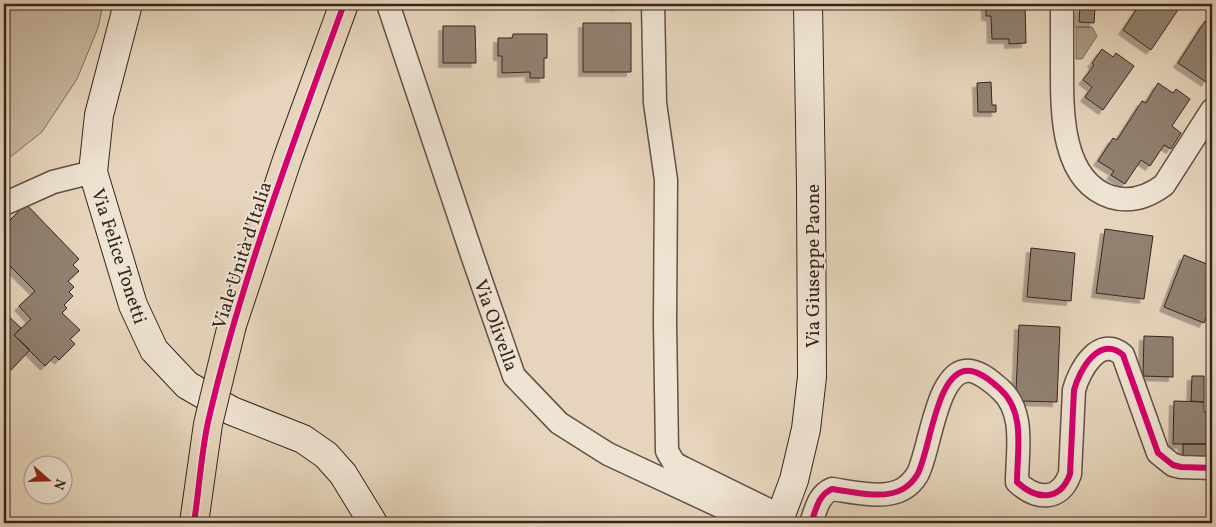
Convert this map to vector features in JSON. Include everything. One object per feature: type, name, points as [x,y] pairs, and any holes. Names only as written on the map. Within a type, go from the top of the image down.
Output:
[{"type":"main road","name":"Viale Unità d'Italia","points":[[194,523],[208,424],[232,325],[288,157],[344,4]]},
{"type":"street","points":[[4,204],[53,182],[93,172],[99,115],[128,4]]},
{"type":"street","name":"Via Olivella","points":[[388,4],[514,376],[559,423],[608,454],[772,521]]},
{"type":"street","points":[[653,4],[655,103],[666,180],[665,322],[667,451],[674,463],[772,521]]},
{"type":"street","name":"Via Giuseppe Paone","points":[[772,521],[794,480],[806,429],[812,377],[812,185],[808,4]]},
{"type":"street","points":[[1062,4],[1062,117],[1070,153],[1080,173],[1096,190],[1117,199],[1142,197],[1154,192],[1164,185],[1212,110]]},
{"type":"street","name":"Via Felice Tonetti","points":[[93,172],[132,305],[154,350],[187,385],[232,411],[303,439],[326,455],[343,474],[373,523]]},
{"type":"street","points":[[811,523],[818,503],[826,492],[832,490],[884,494],[903,489],[911,482],[922,464],[942,393],[953,378],[969,370],[990,380],[1007,395],[1013,405],[1018,421],[1017,482],[1022,487],[1038,494],[1048,496],[1057,493],[1066,483],[1070,474],[1074,390],[1078,377],[1084,366],[1097,353],[1111,348],[1123,355],[1158,453],[1173,465],[1212,468]]},
{"type":"shaded area","points":[[4,4],[103,4],[98,28],[77,79],[42,132],[4,162]]},
{"type":"shaded area","points":[[1076,27],[1092,27],[1097,36],[1082,59],[1076,59]]},
{"type":"building","points":[[598,4],[618,4],[618,6]]},
{"type":"building","points":[[986,4],[1025,4],[1026,43],[1009,44],[1009,39],[992,39],[991,16],[986,16]]},
{"type":"building","points":[[1140,4],[1175,4],[1180,7],[1151,50],[1123,30]]},
{"type":"building","points":[[1080,7],[1095,8],[1094,23],[1079,22]]},
{"type":"building","points":[[1205,21],[1212,26],[1212,72],[1206,82],[1178,63]]},
{"type":"building","points":[[583,23],[631,23],[631,72],[583,72]]},
{"type":"building","points":[[443,26],[475,26],[476,63],[443,63]]},
{"type":"building","points":[[513,34],[547,34],[547,58],[544,58],[544,78],[530,78],[530,72],[502,73],[502,56],[498,56],[498,38],[512,38]]},
{"type":"building","points":[[1102,49],[1113,57],[1116,53],[1134,66],[1103,110],[1085,97],[1092,87],[1083,80],[1094,65],[1092,63]]},
{"type":"building","points":[[991,82],[992,105],[996,105],[996,112],[978,112],[977,83]]},
{"type":"building","points":[[1158,83],[1173,93],[1176,89],[1190,99],[1172,126],[1181,133],[1171,149],[1164,145],[1150,166],[1141,160],[1125,184],[1111,175],[1114,171],[1098,161],[1113,138],[1117,140],[1142,101],[1146,103]]},
{"type":"building","points":[[26,204],[79,259],[73,265],[79,271],[68,281],[74,287],[69,292],[73,296],[64,305],[67,308],[62,313],[80,330],[70,339],[75,344],[59,360],[55,356],[45,366],[14,335],[31,319],[19,306],[35,291],[4,260],[4,226]]},
{"type":"building","points":[[1105,229],[1153,236],[1144,299],[1096,293]]},
{"type":"building","points":[[1031,248],[1075,253],[1071,301],[1027,297]]},
{"type":"building","points":[[1184,255],[1212,266],[1212,303],[1204,323],[1164,307]]},
{"type":"building","points":[[4,312],[21,328],[14,335],[30,350],[11,370],[4,364]]},
{"type":"building","points":[[1019,325],[1060,327],[1057,402],[1022,401],[1016,392]]},
{"type":"building","points":[[1144,336],[1173,337],[1173,377],[1143,376]]},
{"type":"building","points":[[1192,376],[1204,376],[1204,402],[1191,401]]},
{"type":"building","points":[[1174,401],[1204,402],[1204,412],[1209,412],[1210,418],[1210,444],[1173,444]]},
{"type":"building","points":[[1183,444],[1207,444],[1207,458],[1183,458]]},
{"type":"cycle path","points":[[194,523],[208,422],[236,316],[252,263],[344,4]]},
{"type":"cycle path","points":[[811,523],[821,499],[832,489],[878,495],[895,492],[909,485],[917,475],[922,464],[942,396],[950,382],[959,373],[971,371],[983,376],[1000,389],[1014,409],[1018,432],[1017,482],[1024,488],[1039,495],[1054,494],[1066,483],[1070,474],[1074,390],[1085,365],[1098,352],[1106,349],[1114,350],[1123,355],[1158,453],[1173,465],[1212,468]]}]
